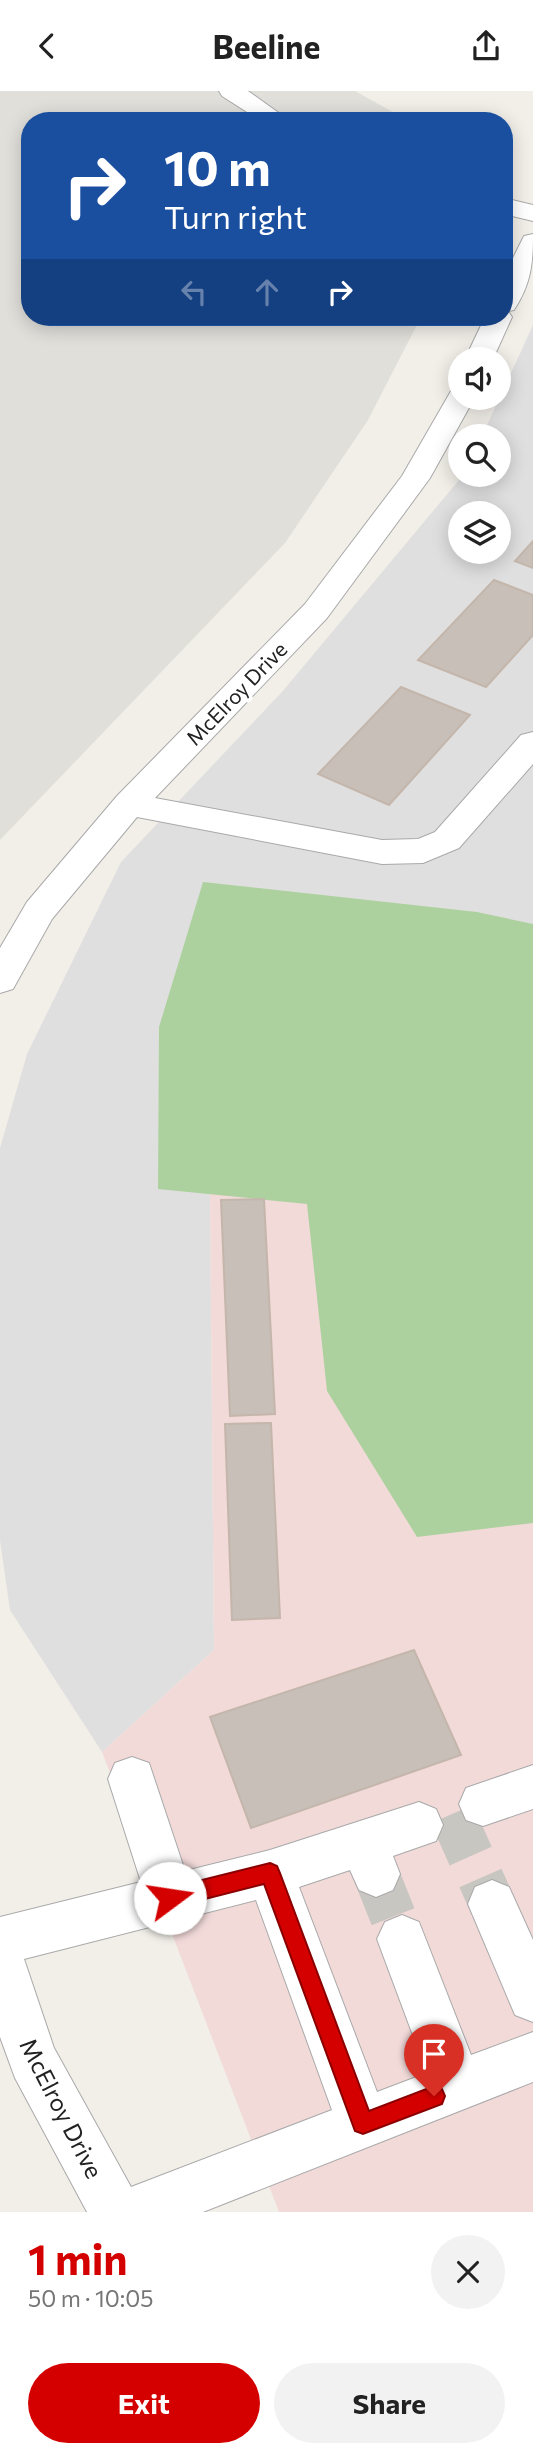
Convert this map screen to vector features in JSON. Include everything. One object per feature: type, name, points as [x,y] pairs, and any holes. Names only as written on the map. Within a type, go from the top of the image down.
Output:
[{"type":"street","points":[[231,91],[264,112]]},
{"type":"street","points":[[513,208],[533,213]]},
{"type":"street","points":[[513,285],[533,242]]},
{"type":"street","points":[[484,347],[494,326]]},
{"type":"street","name":"McElroy Drive","points":[[0,980],[39,911],[129,804],[316,611],[415,478],[454,410]]},
{"type":"street","points":[[129,804],[382,852],[423,851],[447,840],[533,743]]},
{"type":"street","points":[[132,1779],[170,1898]]},
{"type":"street","points":[[483,1804],[533,1787]]},
{"type":"street","points":[[0,1941],[270,1873],[370,1858],[419,1825]]},
{"type":"street","points":[[270,1873],[363,2124]]},
{"type":"street","points":[[492,1904],[533,1997]]},
{"type":"street","points":[[402,1939],[458,2087]]},
{"type":"street","name":"McElroy Drive","points":[[0,1962],[33,2060],[116,2212]]},
{"type":"street","points":[[136,2212],[533,2057]]},
{"type":"shaded area","points":[[0,91],[355,91],[393,112],[21,112],[21,326],[416,326],[368,420],[285,543],[0,840]]},
{"type":"shaded area","points":[[533,325],[533,1499],[210,1187],[214,1650],[102,1752],[10,1610],[0,1540],[0,1148],[27,1054],[121,862],[282,692],[453,487],[511,487],[511,424],[488,424],[494,410],[511,410],[511,373]]},
{"type":"shaded area","points":[[317,1186],[533,1499],[533,2212],[279,2212],[102,1752],[214,1650],[210,1187]]},
{"type":"green space","points":[[203,882],[477,912],[533,924],[533,1523],[417,1537],[327,1391],[307,1204],[158,1189],[159,1027]]},
{"type":"building","points":[[533,541],[533,568],[515,561]]},
{"type":"building","points":[[494,580],[533,595],[533,635],[486,687],[418,660]]},
{"type":"building","points":[[401,687],[470,715],[389,805],[318,774]]},
{"type":"building","points":[[264,1199],[275,1414],[230,1416],[221,1200]]},
{"type":"building","points":[[271,1423],[280,1618],[232,1620],[225,1424]]},
{"type":"building","points":[[414,1650],[461,1755],[251,1828],[210,1717]]},
{"type":"tunnel","points":[[452,1814],[492,1904]]},
{"type":"tunnel","points":[[376,1874],[402,1939]]},
{"type":"route","points":[[170,1898],[270,1873],[363,2124],[434,2096]]}]
